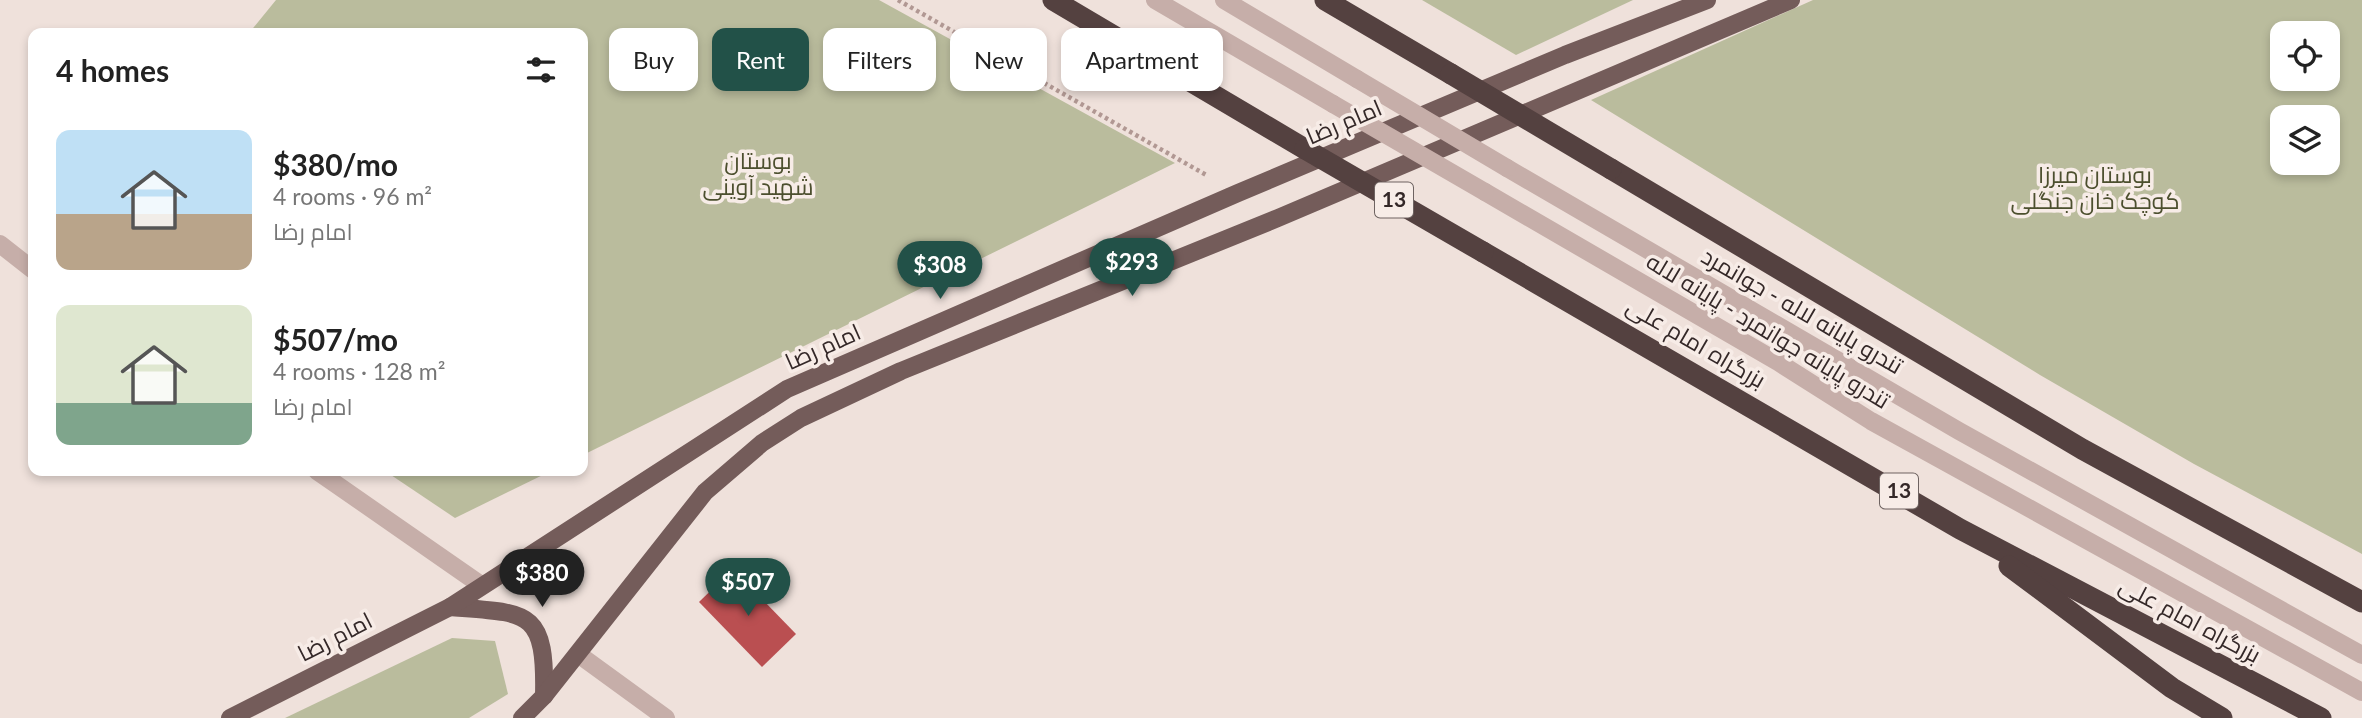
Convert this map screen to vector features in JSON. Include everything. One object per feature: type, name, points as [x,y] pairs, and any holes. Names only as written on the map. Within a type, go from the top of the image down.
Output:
[{"type":"highway","name":"بزرگراه امام علی","points":[[1053,0],[1960,529],[2321,718]]},
{"type":"highway","points":[[1325,0],[2082,449],[2362,602]]},
{"type":"highway","points":[[1960,529],[2172,688],[2222,718]]},
{"type":"main road","name":"امام رضا","points":[[230,718],[450,607],[787,389],[1238,192],[1566,55],[1707,0]]},
{"type":"main road","points":[[523,718],[579,654],[705,492],[762,443],[801,418],[901,372],[1303,207],[1791,0]]},
{"type":"main road","points":[[450,607],[514,612],[536,628],[545,654],[544,696]]},
{"type":"street","name":"تندرو پایانه جوانمرد - پایانه لاله","points":[[1156,0],[1777,362],[1871,421],[2362,692]]},
{"type":"street","name":"تندرو پایانه لاله - جوانمرد","points":[[1224,0],[1959,431],[2362,655]]},
{"type":"street","points":[[0,244],[28,266]]},
{"type":"street","points":[[324,476],[481,585]]},
{"type":"street","points":[[579,654],[666,718]]},
{"type":"path","points":[[898,0],[1238,192]]},
{"type":"green space","name":"بوستان شهید آوینی","points":[[276,0],[879,0],[930,28],[823,28],[823,91],[936,91],[936,31],[950,39],[950,91],[1044,91],[1175,163],[588,453],[588,28],[253,28]]},
{"type":"green space","points":[[1422,0],[1633,0],[1516,55]]},
{"type":"green space","name":"بوستان میرزا کوچک خان جنگلی","points":[[1813,0],[2362,0],[2362,554],[2194,464],[2040,375],[1591,100]]},
{"type":"green space","points":[[392,476],[541,476],[455,518]]},
{"type":"green space","points":[[452,638],[495,641],[508,694],[469,718],[285,718]]},
{"type":"building","points":[[733,569],[796,634],[762,667],[699,602]]}]
